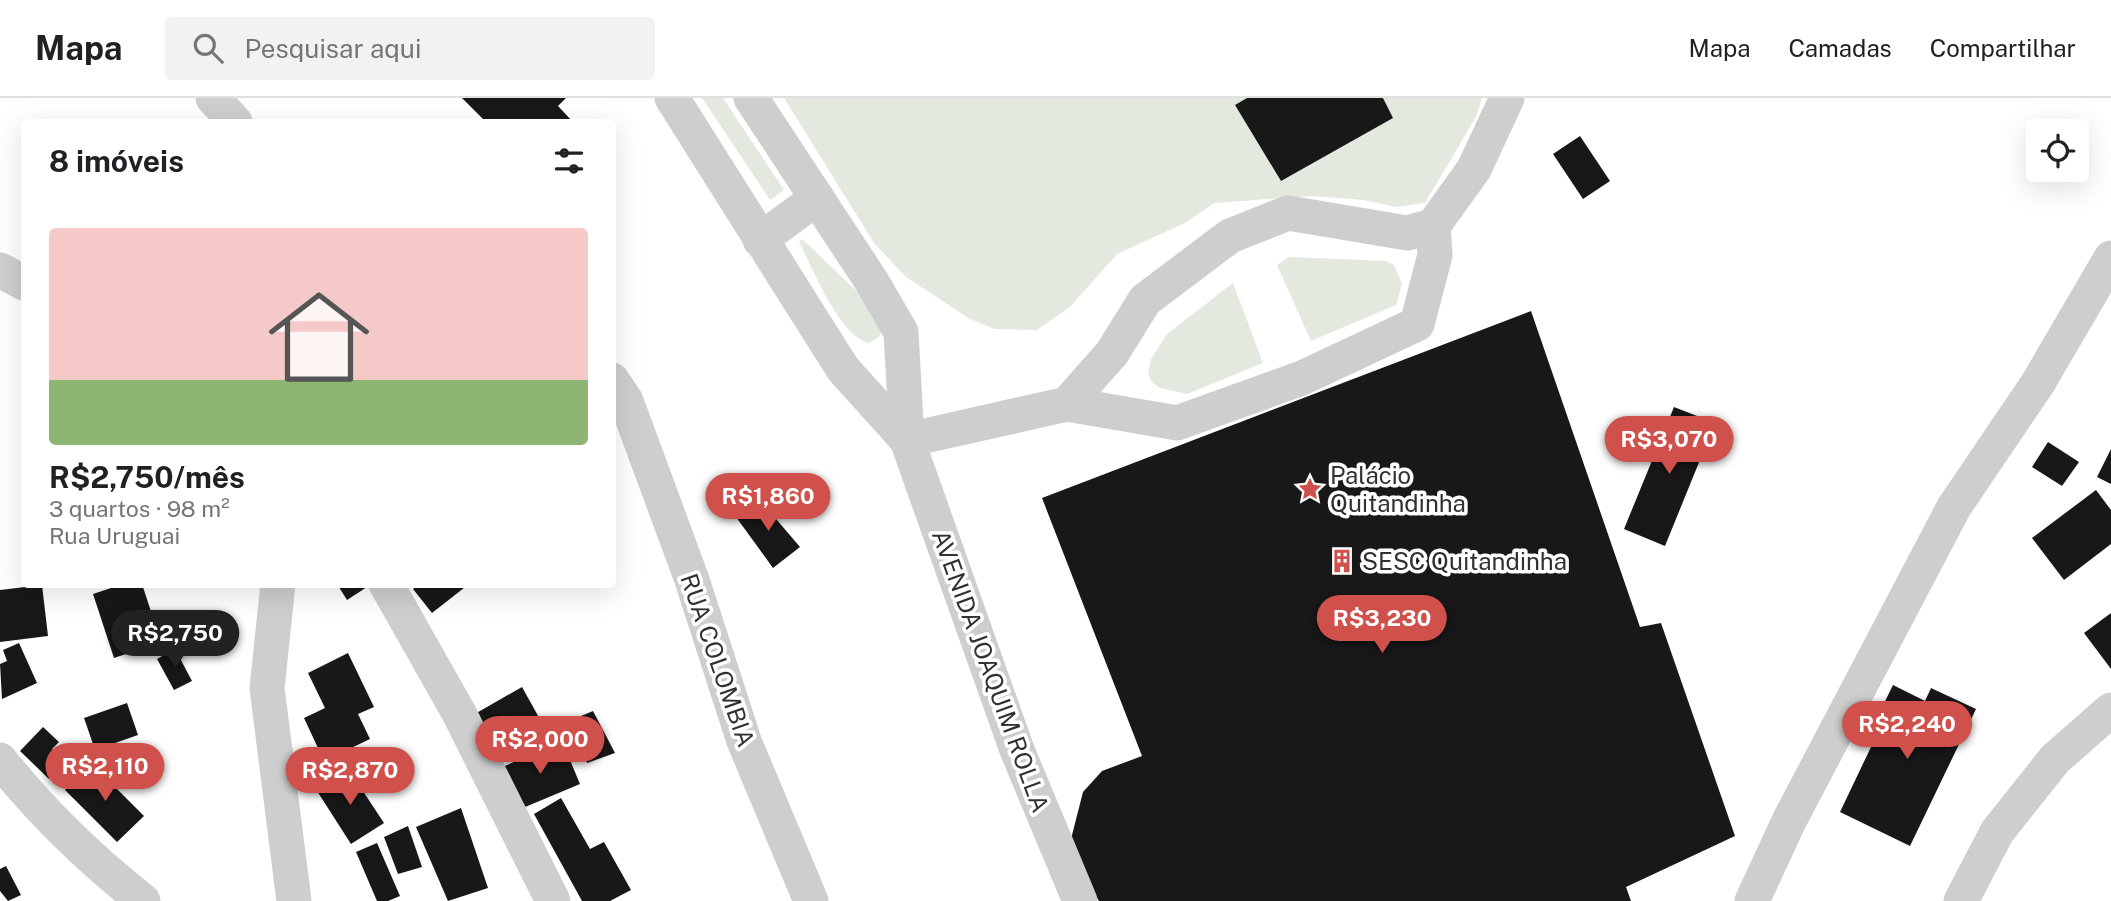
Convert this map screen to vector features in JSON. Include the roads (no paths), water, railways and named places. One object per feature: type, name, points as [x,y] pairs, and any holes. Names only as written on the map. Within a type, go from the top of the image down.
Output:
[{"type":"street","points":[[213,98],[232,119]]},
{"type":"street","name":"AVENIDA JOAQUIM ROLLA","points":[[672,98],[843,369],[907,440]]},
{"type":"street","name":"AVENIDA JOAQUIM ROLLA","points":[[751,98],[901,332],[907,440],[1017,750],[1080,901]]},
{"type":"street","points":[[1067,404],[1112,353],[1145,300],[1230,236],[1288,213],[1407,233],[1433,226],[1474,169],[1507,98]]},
{"type":"street","points":[[760,240],[817,198]]},
{"type":"street","points":[[907,440],[1067,404],[1177,423],[1302,378],[1417,324],[1435,254],[1433,226]]},
{"type":"street","points":[[1752,901],[1789,821],[1954,507],[2038,383],[2111,258]]},
{"type":"street","points":[[0,270],[21,281]]},
{"type":"street","name":"RUA COLOMBIA","points":[[616,386],[625,401],[692,580],[744,741],[811,901]]},
{"type":"street","points":[[278,588],[267,688],[294,901]]},
{"type":"street","points":[[388,588],[459,713],[552,901]]},
{"type":"street","points":[[1961,901],[1997,832],[2055,759],[2111,709]]},
{"type":"street","points":[[0,760],[28,796],[95,863],[143,901]]},
{"type":"place","name":"Palácio Quitandinha","points":[[1310,489]]},
{"type":"place","name":"SESC Quitandinha","points":[[1342,561]]}]
